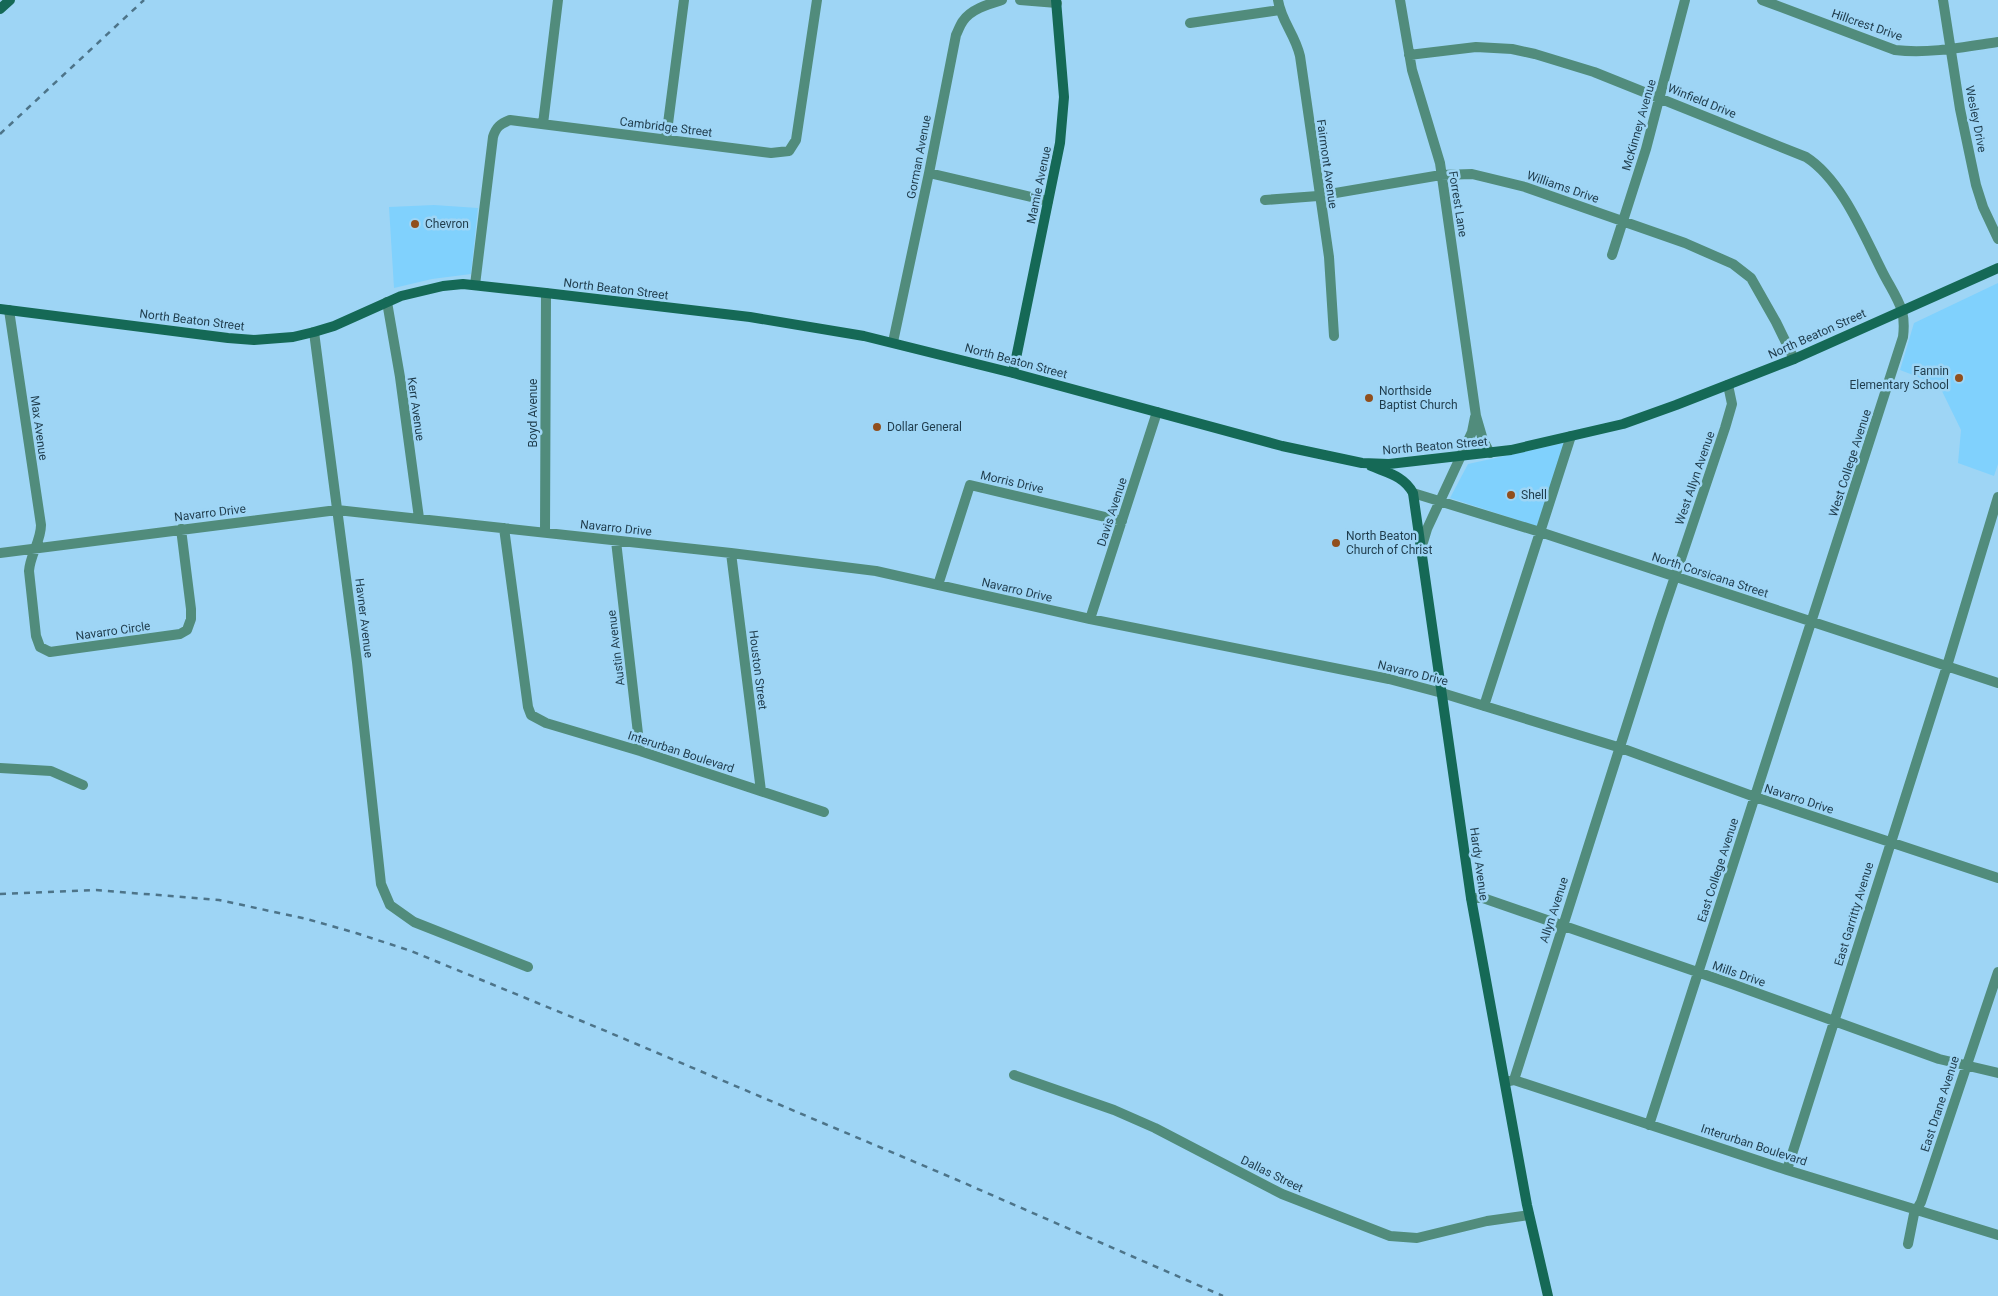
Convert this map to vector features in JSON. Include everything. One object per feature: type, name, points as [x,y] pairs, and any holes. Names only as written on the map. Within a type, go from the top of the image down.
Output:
[{"type":"main road","points":[[0,9],[10,0]]},
{"type":"main road","name":"Mamie Avenue","points":[[1013,373],[1060,143],[1063,118],[1064,97],[1056,2]]},
{"type":"main road","name":"North Beaton Street","points":[[4,309],[254,340],[293,337],[314,332],[334,326],[387,302],[426,289],[450,285],[475,285],[750,317],[831,329],[893,342],[1013,373],[1282,446],[1362,463],[1389,464],[1490,453],[1622,424],[1728,385],[1794,358],[1998,268]]},
{"type":"main road","points":[[1362,463],[1400,477],[1408,484],[1413,493]]},
{"type":"main road","name":"Hardy Avenue","points":[[1413,493],[1472,898],[1509,1081],[1529,1215],[1548,1296]]},
{"type":"street","points":[[543,124],[558,0]]},
{"type":"street","points":[[666,140],[684,0]]},
{"type":"street","name":"Cambridge Street","points":[[475,285],[493,137],[496,129],[501,124],[510,120],[771,153],[786,152],[794,147],[796,140],[817,0]]},
{"type":"street","name":"Gorman Avenue","points":[[893,342],[956,35],[963,20],[984,5],[1002,0]]},
{"type":"street","points":[[1020,0],[1056,2]]},
{"type":"street","name":"Forrest Lane","points":[[1400,0],[1409,55],[1441,175],[1476,416],[1483,440],[1490,453]]},
{"type":"street","name":"McKinney Avenue","points":[[1612,255],[1624,222],[1685,0]]},
{"type":"street","name":"Hillcrest Drive","points":[[1762,0],[1895,50],[1951,49],[1998,42]]},
{"type":"street","name":"Wesley Drive","points":[[1943,0],[1960,109],[1976,185],[1983,207],[1998,239]]},
{"type":"street","points":[[1190,23],[1279,5]]},
{"type":"street","name":"Fairmont Avenue","points":[[1279,5],[1296,41],[1300,56],[1328,257],[1334,336]]},
{"type":"street","name":"Winfield Drive","points":[[1409,55],[1476,47],[1512,49],[1594,72],[1806,157],[1815,163],[1834,186],[1853,214],[1902,310]]},
{"type":"street","points":[[929,173],[1048,200]]},
{"type":"street","name":"Williams Drive","points":[[1264,200],[1318,196],[1441,175],[1472,174],[1525,187],[1685,243],[1742,270],[1751,278],[1794,358]]},
{"type":"street","name":"Boyd Avenue","points":[[545,533],[546,293]]},
{"type":"street","name":"Kerr Avenue","points":[[387,302],[400,377],[419,518]]},
{"type":"street","name":"Max Avenue","points":[[4,309],[41,532],[35,548]]},
{"type":"street","name":"West College Avenue","points":[[1811,622],[1903,337],[1902,310]]},
{"type":"street","name":"Havner Avenue","points":[[314,332],[357,662],[381,884],[390,905],[414,922],[528,967]]},
{"type":"street","name":"West Allyn Avenue","points":[[1620,748],[1732,404],[1728,385]]},
{"type":"street","name":"Davis Avenue","points":[[1090,619],[1157,412]]},
{"type":"street","name":"Forrest Lane","points":[[1421,550],[1427,529],[1462,457],[1476,416]]},
{"type":"street","points":[[1484,706],[1571,436]]},
{"type":"street","name":"Morris Drive","points":[[938,585],[970,485],[1122,520]]},
{"type":"street","name":"North Corsicana Street","points":[[1413,493],[1540,532],[1998,683]]},
{"type":"street","name":"East Garritty Avenue","points":[[1787,1170],[1998,497]]},
{"type":"street","name":"Navarro Drive","points":[[0,553],[337,510],[731,553],[876,571],[1090,619],[1389,679],[1442,693],[1620,748],[1755,797],[1998,878]]},
{"type":"street","name":"Interurban Boulevard","points":[[504,528],[528,707],[532,715],[546,723],[640,751],[824,812]]},
{"type":"street","name":"Navarro Circle","points":[[35,548],[29,571],[36,636],[40,647],[50,652],[112,644],[180,634],[187,630],[191,619],[191,609],[181,529]]},
{"type":"street","name":"Austin Avenue","points":[[616,541],[640,751]]},
{"type":"street","name":"Houston Street","points":[[731,553],[761,791]]},
{"type":"street","name":"East College Avenue","points":[[1649,1125],[1811,622]]},
{"type":"street","name":"Allyn Avenue","points":[[1509,1081],[1620,748]]},
{"type":"street","points":[[0,768],[52,771],[83,785]]},
{"type":"street","name":"Mills Drive","points":[[1472,898],[1483,898],[1562,925],[1939,1059],[1998,1073]]},
{"type":"street","name":"East Drane Avenue","points":[[1908,1244],[1914,1214],[1998,972]]},
{"type":"street","name":"Dallas Street","points":[[1014,1075],[1114,1110],[1155,1128],[1282,1194],[1390,1236],[1417,1238],[1488,1221],[1529,1215]]},
{"type":"street","name":"Interurban Boulevard","points":[[1509,1081],[1998,1235]]},
{"type":"shaded area","points":[[434,205],[478,208],[471,274],[432,279],[394,288],[389,207]]},
{"type":"shaded area","name":"Fannin Elementary School","points":[[1998,283],[1998,464],[1994,476],[1958,463],[1961,430],[1939,385],[1900,370],[1914,323]]},
{"type":"shaded area","points":[[1564,443],[1539,527],[1450,498],[1468,464]]},
{"type":"railway","points":[[0,134],[144,0]]},
{"type":"railway","points":[[0,894],[96,890],[219,900],[307,919],[411,951],[601,1029],[955,1179],[1223,1296]]},
{"type":"place","name":"Chevron","points":[[415,224]]},
{"type":"place","name":"Fannin Elementary School","points":[[1959,378]]},
{"type":"place","name":"Northside Baptist Church","points":[[1369,398]]},
{"type":"place","name":"Dollar General","points":[[877,427]]},
{"type":"place","name":"Shell","points":[[1511,495]]},
{"type":"place","name":"North Beaton Church of Christ","points":[[1336,543]]}]
